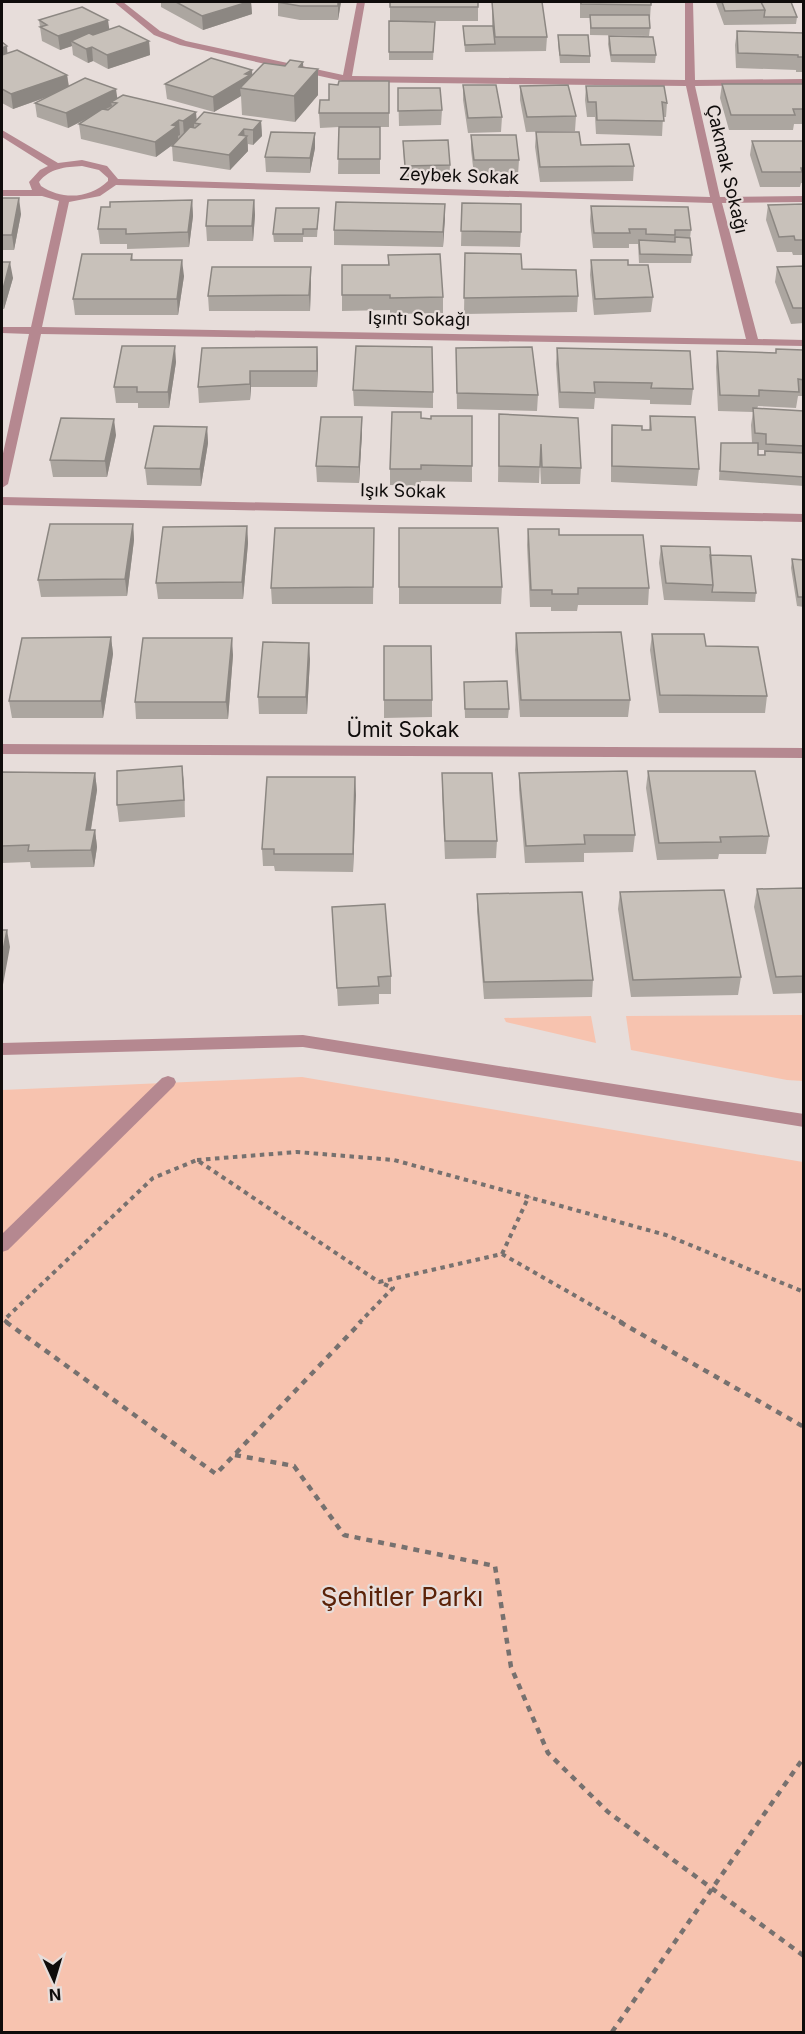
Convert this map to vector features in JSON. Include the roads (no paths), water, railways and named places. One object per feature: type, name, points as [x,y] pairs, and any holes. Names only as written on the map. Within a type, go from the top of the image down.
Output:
[{"type":"street","points":[[118,2],[157,33],[183,43],[347,79],[804,82]]},
{"type":"street","points":[[347,79],[361,2]]},
{"type":"street","name":"Çakmak Sokağı","points":[[689,2],[690,83],[716,200],[753,342]]},
{"type":"street","points":[[2,134],[56,166]]},
{"type":"street","points":[[2,193],[42,193],[79,198],[101,192],[113,182],[113,177],[110,172],[93,165],[56,166],[45,170],[34,182],[36,188],[42,193]]},
{"type":"street","name":"Zeybek Sokak","points":[[113,182],[716,200],[804,199]]},
{"type":"street","points":[[2,484],[66,198]]},
{"type":"street","name":"Işıntı Sokağı","points":[[2,330],[804,343]]},
{"type":"street","name":"Işık Sokak","points":[[2,501],[804,518]]},
{"type":"street","name":"Ümit Sokak","points":[[2,749],[804,753]]},
{"type":"street","points":[[2,1049],[303,1041],[804,1121]]},
{"type":"street","points":[[2,1245],[168,1082]]},
{"type":"park label","name":"Şehitler Parkı","points":[[402,1597]]}]
